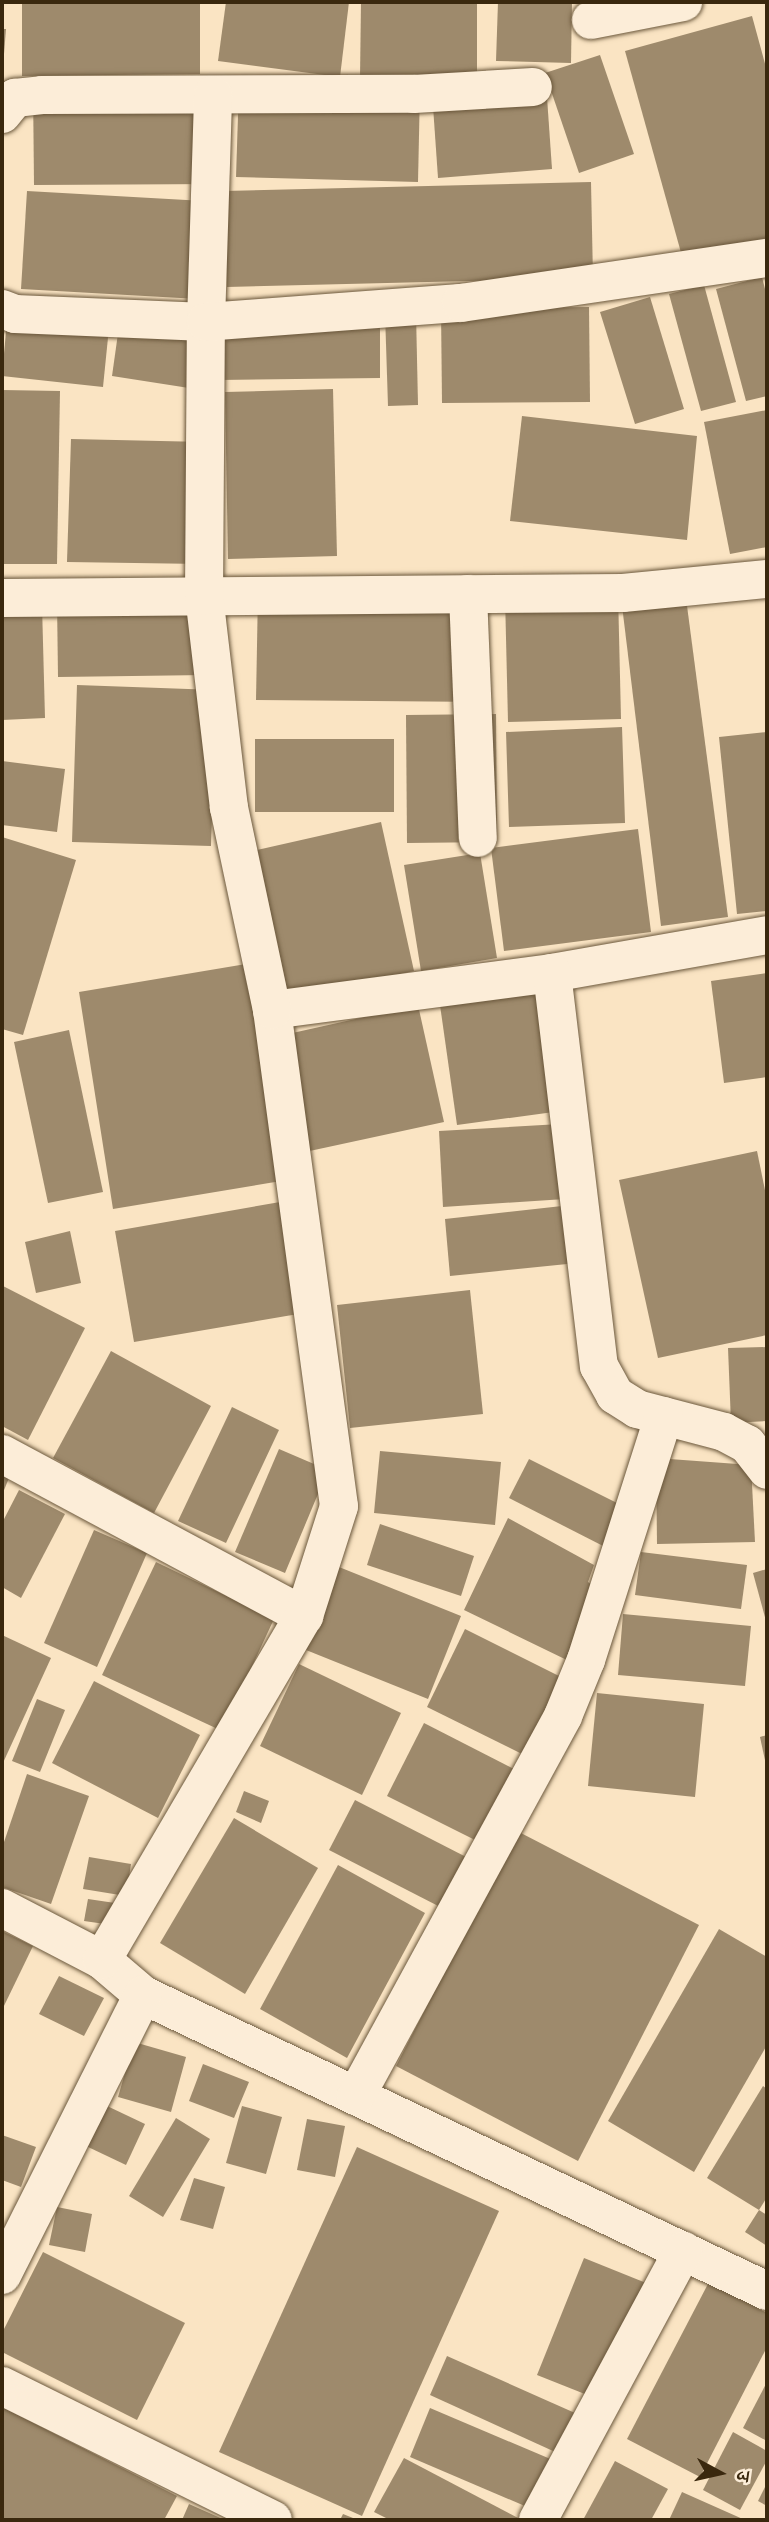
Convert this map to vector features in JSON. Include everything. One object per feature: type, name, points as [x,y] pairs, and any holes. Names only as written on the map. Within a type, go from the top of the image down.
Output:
[{"type":"street","points":[[592,20],[683,2]]},
{"type":"street","points":[[2,114],[15,98],[42,95],[414,94],[533,87]]},
{"type":"street","points":[[102,1960],[304,1616],[339,1506],[272,1010],[229,808],[204,596],[206,322],[214,95]]},
{"type":"street","points":[[2,309],[15,314],[206,322],[461,303],[767,258]]},
{"type":"street","points":[[2,598],[623,593],[767,579]]},
{"type":"street","points":[[468,594],[478,838]]},
{"type":"street","points":[[272,1010],[552,973],[767,935]]},
{"type":"street","points":[[552,973],[599,1366],[615,1395],[637,1409],[724,1432],[747,1444],[767,1470]]},
{"type":"street","points":[[356,2096],[563,1716],[586,1660],[664,1416]]},
{"type":"street","points":[[2,1454],[304,1616]]},
{"type":"street","points":[[2,1908],[102,1960],[143,1995],[767,2291]]},
{"type":"street","points":[[2,2275],[143,1995]]},
{"type":"street","points":[[538,2520],[683,2251]]},
{"type":"street","points":[[2,2386],[274,2520]]},
{"type":"building","points":[[22,2],[200,2],[200,74],[22,76]]},
{"type":"building","points":[[226,2],[349,2],[340,77],[218,61]]},
{"type":"building","points":[[361,2],[477,2],[477,78],[360,78]]},
{"type":"building","points":[[498,2],[572,2],[571,63],[496,61]]},
{"type":"building","points":[[752,16],[767,71],[767,244],[685,267],[625,51]]},
{"type":"building","points":[[2,29],[6,29],[4,54],[2,54]]},
{"type":"building","points":[[600,55],[634,154],[579,173],[545,73]]},
{"type":"building","points":[[219,83],[219,184],[34,185],[33,86]]},
{"type":"building","points":[[546,83],[552,169],[438,178],[432,92]]},
{"type":"building","points":[[239,85],[420,89],[418,182],[236,177]]},
{"type":"building","points":[[591,182],[593,278],[227,287],[224,191]]},
{"type":"building","points":[[27,191],[204,201],[198,299],[21,289]]},
{"type":"building","points":[[762,277],[767,297],[767,396],[746,401],[716,289]]},
{"type":"building","points":[[704,285],[736,402],[701,411],[669,294]]},
{"type":"building","points":[[650,297],[684,409],[635,424],[600,312]]},
{"type":"building","points":[[9,298],[111,308],[103,387],[2,376]]},
{"type":"building","points":[[122,305],[200,318],[189,388],[112,376]]},
{"type":"building","points":[[589,307],[590,402],[442,403],[441,309]]},
{"type":"building","points":[[385,313],[416,313],[418,405],[388,406]]},
{"type":"building","points":[[380,315],[380,378],[219,380],[218,318]]},
{"type":"building","points":[[333,389],[337,556],[228,559],[225,392]]},
{"type":"building","points":[[2,390],[60,391],[57,564],[2,564]]},
{"type":"building","points":[[767,410],[767,547],[730,554],[704,422]]},
{"type":"building","points":[[522,416],[697,436],[687,540],[510,521]]},
{"type":"building","points":[[71,439],[205,442],[202,564],[67,562]]},
{"type":"building","points":[[684,583],[728,917],[661,926],[620,589]]},
{"type":"building","points":[[258,591],[488,593],[487,702],[256,700]]},
{"type":"building","points":[[618,593],[621,719],[508,722],[505,596]]},
{"type":"building","points":[[206,599],[206,675],[58,677],[57,601]]},
{"type":"building","points":[[42,605],[45,718],[2,720],[2,606]]},
{"type":"building","points":[[77,685],[216,690],[211,846],[72,842]]},
{"type":"building","points":[[496,714],[497,842],[407,843],[406,715]]},
{"type":"building","points":[[622,727],[625,823],[509,827],[506,732]]},
{"type":"building","points":[[767,732],[767,911],[737,914],[719,737]]},
{"type":"building","points":[[255,739],[394,739],[394,812],[255,812]]},
{"type":"building","points":[[2,761],[65,769],[57,832],[2,825]]},
{"type":"building","points":[[381,822],[414,971],[289,999],[257,850]]},
{"type":"building","points":[[638,829],[651,932],[504,951],[491,848]]},
{"type":"building","points":[[2,837],[76,860],[23,1035],[2,1029]]},
{"type":"building","points":[[480,853],[497,958],[421,971],[404,865]]},
{"type":"building","points":[[252,963],[287,1180],[113,1209],[79,992]]},
{"type":"building","points":[[767,973],[767,1077],[724,1083],[711,981]]},
{"type":"building","points":[[544,991],[561,1111],[457,1125],[440,1005]]},
{"type":"building","points":[[418,1005],[444,1122],[305,1152],[279,1036]]},
{"type":"building","points":[[69,1030],[103,1192],[48,1203],[14,1042]]},
{"type":"building","points":[[560,1124],[565,1199],[443,1207],[439,1131]]},
{"type":"building","points":[[757,1151],[767,1200],[767,1335],[658,1358],[619,1180]]},
{"type":"building","points":[[280,1202],[298,1314],[134,1342],[115,1231]]},
{"type":"building","points":[[571,1205],[577,1263],[450,1276],[445,1219]]},
{"type":"building","points":[[70,1231],[81,1283],[36,1293],[25,1242]]},
{"type":"building","points":[[3,1286],[85,1328],[28,1440],[2,1426]]},
{"type":"building","points":[[470,1290],[483,1414],[350,1428],[337,1305]]},
{"type":"building","points":[[767,1347],[767,1421],[731,1423],[728,1348]]},
{"type":"building","points":[[111,1351],[211,1406],[154,1513],[53,1458]]},
{"type":"building","points":[[232,1407],[279,1430],[226,1543],[178,1521]]},
{"type":"building","points":[[279,1449],[328,1470],[285,1573],[235,1552]]},
{"type":"building","points":[[380,1451],[501,1462],[495,1525],[374,1513]]},
{"type":"building","points":[[656,1458],[751,1465],[755,1542],[657,1544]]},
{"type":"building","points":[[529,1459],[629,1509],[609,1549],[509,1498]]},
{"type":"building","points":[[2,1476],[9,1478],[2,1495]]},
{"type":"building","points":[[19,1490],[65,1514],[21,1598],[2,1587],[2,1523]]},
{"type":"building","points":[[508,1518],[594,1565],[588,1582],[599,1590],[573,1663],[464,1610]]},
{"type":"building","points":[[380,1524],[474,1556],[461,1596],[367,1565]]},
{"type":"building","points":[[94,1530],[147,1553],[97,1667],[44,1643]]},
{"type":"building","points":[[641,1552],[747,1565],[741,1609],[635,1595]]},
{"type":"building","points":[[156,1562],[274,1619],[222,1731],[102,1675]]},
{"type":"building","points":[[339,1567],[461,1616],[428,1699],[306,1650]]},
{"type":"building","points":[[767,1569],[767,1621],[766,1621],[753,1573]]},
{"type":"building","points":[[623,1614],[751,1626],[745,1686],[618,1675]]},
{"type":"building","points":[[465,1629],[571,1682],[532,1759],[427,1707]]},
{"type":"building","points":[[2,1635],[51,1658],[2,1765]]},
{"type":"building","points":[[299,1664],[401,1713],[362,1795],[260,1746]]},
{"type":"building","points":[[94,1681],[200,1735],[158,1818],[52,1763]]},
{"type":"building","points":[[597,1693],[704,1704],[695,1797],[588,1786]]},
{"type":"building","points":[[37,1699],[65,1710],[40,1772],[12,1761]]},
{"type":"building","points":[[424,1723],[520,1772],[483,1844],[387,1796]]},
{"type":"building","points":[[767,1735],[767,1765],[766,1765],[760,1737]]},
{"type":"building","points":[[27,1774],[89,1796],[51,1904],[2,1887],[2,1848]]},
{"type":"building","points":[[244,1791],[269,1801],[261,1823],[236,1812]]},
{"type":"building","points":[[355,1800],[472,1860],[446,1910],[329,1850]]},
{"type":"building","points":[[234,1818],[318,1868],[245,1994],[160,1943]]},
{"type":"building","points":[[517,1831],[699,1925],[578,2161],[396,2066]]},
{"type":"building","points":[[89,1857],[131,1864],[126,1896],[83,1889]]},
{"type":"building","points":[[338,1865],[425,1913],[347,2058],[260,2009]]},
{"type":"building","points":[[88,1899],[115,1903],[112,1925],[84,1921]]},
{"type":"building","points":[[719,1929],[767,1957],[767,2045],[694,2172],[608,2121]]},
{"type":"building","points":[[2,1931],[33,1946],[2,2010]]},
{"type":"building","points":[[59,1976],[104,1998],[84,2036],[39,2014]]},
{"type":"building","points":[[134,2042],[186,2057],[171,2112],[118,2097]]},
{"type":"building","points":[[203,2064],[249,2082],[234,2118],[189,2101]]},
{"type":"building","points":[[763,2086],[767,2089],[767,2197],[759,2210],[707,2178]]},
{"type":"building","points":[[105,2105],[145,2124],[126,2165],[86,2146]]},
{"type":"building","points":[[242,2106],[282,2117],[266,2174],[226,2163]]},
{"type":"building","points":[[176,2118],[210,2139],[163,2217],[129,2196]]},
{"type":"building","points":[[307,2119],[345,2126],[335,2177],[297,2170]]},
{"type":"building","points":[[2,2135],[36,2147],[21,2187],[2,2180]]},
{"type":"building","points":[[357,2147],[499,2211],[362,2516],[219,2452]]},
{"type":"building","points":[[194,2178],[225,2187],[213,2229],[180,2220]]},
{"type":"building","points":[[57,2207],[92,2214],[85,2252],[49,2245]]},
{"type":"building","points":[[759,2210],[767,2215],[767,2246],[745,2232]]},
{"type":"building","points":[[43,2252],[185,2323],[137,2420],[2,2352],[2,2333]]},
{"type":"building","points":[[584,2258],[666,2291],[620,2408],[537,2375]]},
{"type":"building","points":[[709,2282],[767,2313],[767,2347],[700,2477],[627,2439]]},
{"type":"building","points":[[447,2356],[593,2421],[575,2461],[430,2395]]},
{"type":"building","points":[[767,2382],[767,2441],[743,2428]]},
{"type":"building","points":[[2,2407],[177,2496],[164,2520],[2,2520]]},
{"type":"building","points":[[430,2408],[574,2469],[553,2518],[410,2457]]},
{"type":"building","points":[[733,2432],[767,2451],[767,2460],[740,2510],[703,2490]]},
{"type":"building","points":[[404,2458],[522,2520],[390,2520],[374,2512]]},
{"type":"building","points":[[615,2461],[668,2489],[651,2520],[583,2520]]},
{"type":"building","points":[[767,2483],[767,2506],[758,2501]]},
{"type":"building","points":[[682,2492],[745,2520],[669,2520]]},
{"type":"building","points":[[189,2504],[225,2520],[182,2520]]},
{"type":"building","points":[[343,2514],[358,2520],[340,2520]]}]
